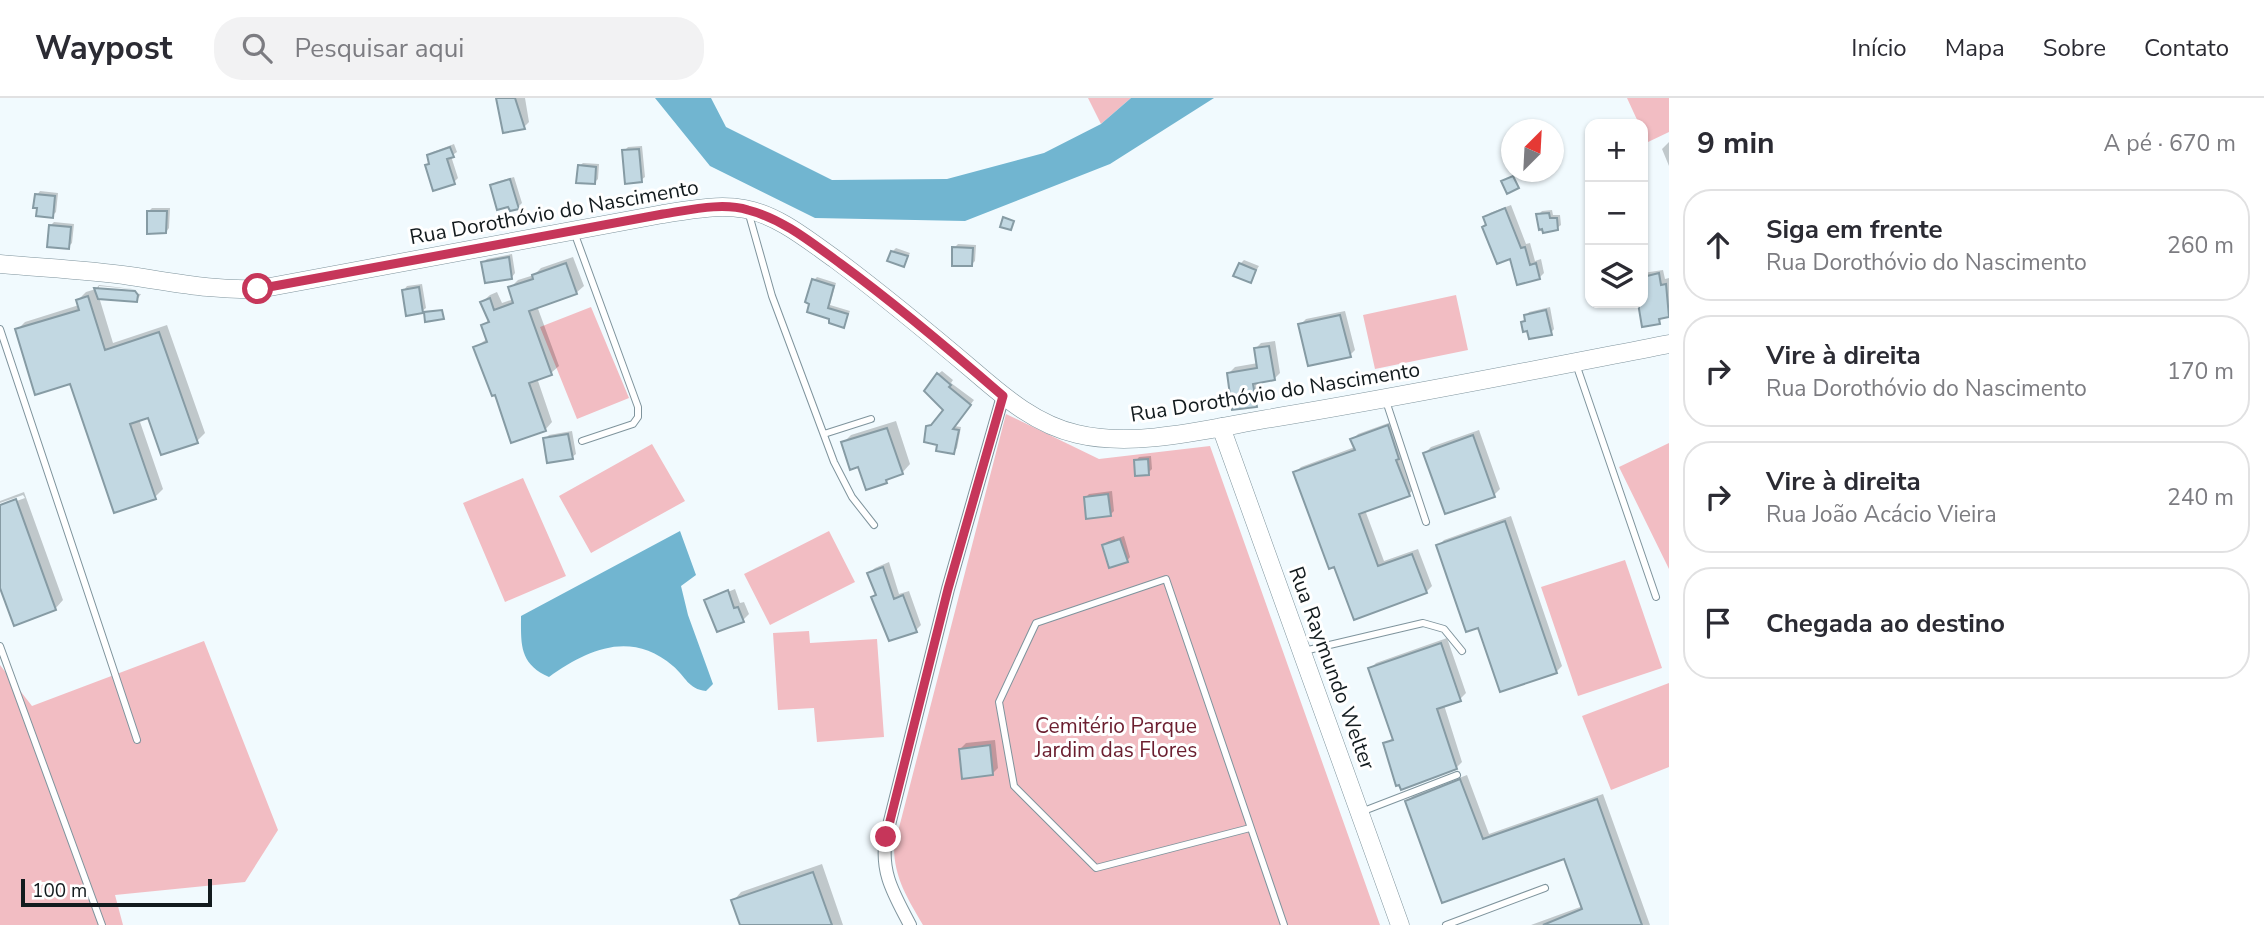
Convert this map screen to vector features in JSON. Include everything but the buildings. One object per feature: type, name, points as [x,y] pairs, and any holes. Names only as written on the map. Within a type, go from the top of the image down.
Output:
[{"type":"street","name":"Rua Dorothóvio do Nascimento","points":[[0,264],[114,274],[219,289],[258,289],[690,210],[747,209],[801,235],[892,302],[1003,396],[1044,422],[1088,437],[1139,438],[1221,427],[1386,400],[1669,344]]},
{"type":"street","points":[[910,925],[890,886],[883,858],[886,837],[948,589],[1003,396]]},
{"type":"street","name":"Rua Raymundo Welter","points":[[1221,427],[1400,925]]},
{"type":"lane","points":[[747,209],[772,296],[824,435],[852,497],[874,525]]},
{"type":"lane","points":[[573,230],[638,407],[638,417],[633,424],[582,441]]},
{"type":"lane","points":[[0,330],[137,740]]},
{"type":"lane","points":[[1576,362],[1656,597]]},
{"type":"lane","points":[[1386,400],[1426,522]]},
{"type":"lane","points":[[824,435],[871,419]]},
{"type":"lane","points":[[1250,828],[1096,868],[1014,786],[999,702],[1036,623],[1166,579],[1284,925]]},
{"type":"lane","points":[[1302,651],[1423,622],[1444,629],[1462,651]]},
{"type":"lane","points":[[0,646],[102,925]]},
{"type":"lane","points":[[1359,813],[1457,775]]},
{"type":"lane","points":[[1446,925],[1545,888]]},
{"type":"green space","points":[[1088,98],[1131,98],[1101,124]]},
{"type":"green space","points":[[1627,98],[1669,98],[1669,132],[1648,142],[1648,119],[1637,119]]},
{"type":"green space","points":[[1456,295],[1468,350],[1375,369],[1363,315]]},
{"type":"green space","points":[[591,307],[629,398],[577,419],[540,327]]},
{"type":"green space","name":"Cemitério Parque Jardim das Flores","points":[[1006,414],[1099,459],[1210,446],[1380,925],[923,925],[899,878],[894,847]]},
{"type":"green space","points":[[1669,443],[1669,569],[1619,467]]},
{"type":"green space","points":[[652,444],[685,501],[591,553],[559,496]]},
{"type":"green space","points":[[523,478],[566,576],[505,602],[463,503]]},
{"type":"green space","points":[[829,531],[855,582],[770,625],[744,574]]},
{"type":"green space","points":[[1625,560],[1662,668],[1578,696],[1541,587]]},
{"type":"green space","points":[[809,631],[810,643],[877,639],[884,737],[817,742],[814,708],[778,710],[773,633]]},
{"type":"green space","points":[[204,641],[278,830],[245,882],[115,895],[123,925],[0,925],[0,665],[32,706]]},
{"type":"green space","points":[[1669,683],[1669,767],[1611,790],[1582,716]]},
{"type":"water","points":[[655,98],[711,98],[726,127],[832,180],[947,179],[1044,153],[1101,124],[1131,98],[1214,98],[1110,164],[965,221],[815,218],[710,166]]},
{"type":"water","points":[[680,531],[696,575],[681,586],[688,615],[713,684],[706,691],[691,685],[673,666],[657,655],[626,646],[610,647],[579,658],[549,677],[532,666],[522,644],[521,616]]},
{"type":"route","points":[[258,289],[663,214],[712,208],[747,209],[801,235],[892,302],[1003,396],[948,589],[886,837]]}]
